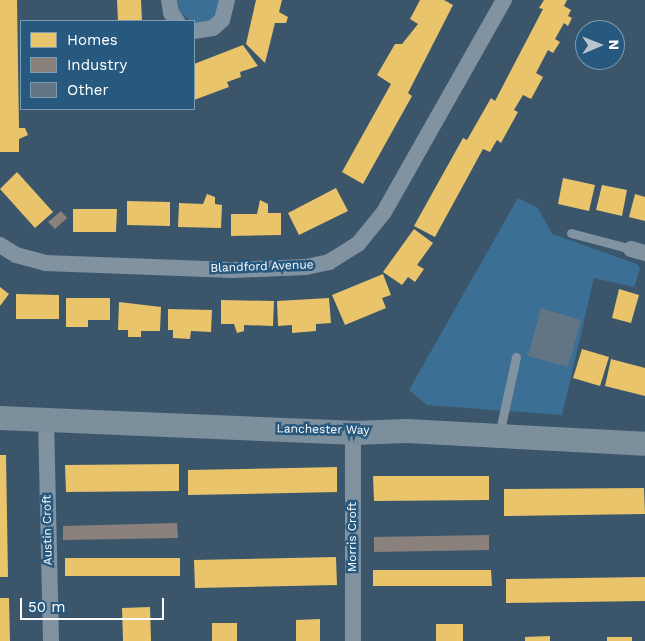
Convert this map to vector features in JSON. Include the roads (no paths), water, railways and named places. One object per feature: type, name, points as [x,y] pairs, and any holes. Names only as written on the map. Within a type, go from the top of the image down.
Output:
[{"type":"street","points":[[169,0],[171,13],[176,20]]},
{"type":"street","points":[[195,30],[213,28],[222,20],[226,0]]},
{"type":"street","name":"Blandford Avenue","points":[[0,245],[16,255],[45,263],[233,270],[306,267],[329,262],[358,244],[384,212],[504,0]]},
{"type":"street","name":"Lanchester Way","points":[[0,418],[352,433],[408,431],[645,444]]},
{"type":"street","name":"Austin Croft","points":[[46,420],[51,641]]},
{"type":"street","name":"Morris Croft","points":[[352,433],[353,641]]},
{"type":"lane","points":[[571,233],[638,251]]},
{"type":"lane","points":[[499,435],[516,357]]}]
